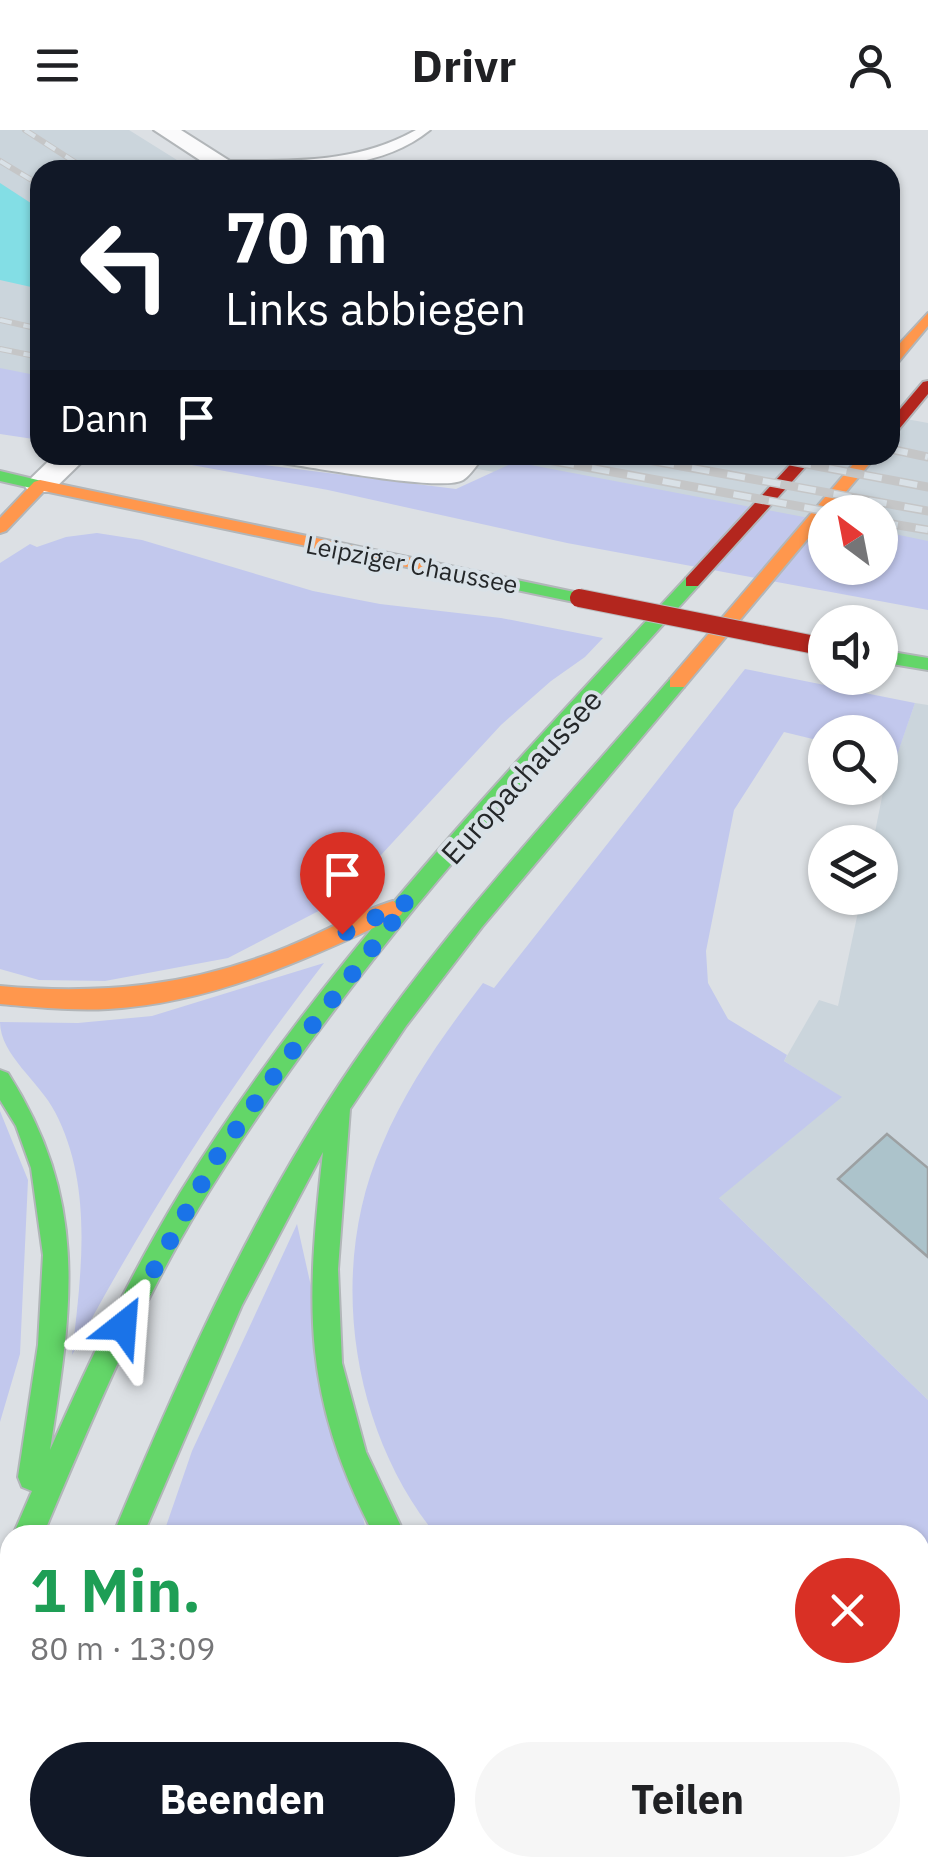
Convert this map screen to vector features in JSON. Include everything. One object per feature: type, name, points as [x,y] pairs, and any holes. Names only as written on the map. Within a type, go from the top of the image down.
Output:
[{"type":"main road","points":[[900,351],[928,318]]},
{"type":"main road","points":[[900,418],[928,385]]},
{"type":"main road","name":"Europachaussee","points":[[30,1525],[95,1380],[216,1158],[284,1062],[409,901],[799,465]]},
{"type":"main road","name":"Europachaussee","points":[[132,1525],[177,1411],[226,1304],[339,1104],[405,1011],[472,928],[861,465]]},
{"type":"main road","name":"Leipziger Chaussee","points":[[0,476],[808,644]]},
{"type":"main road","points":[[0,528],[40,485]]},
{"type":"main road","points":[[76,518],[138,506]]},
{"type":"main road","points":[[0,547],[23,536]]},
{"type":"main road","points":[[898,659],[928,664]]},
{"type":"main road","points":[[0,995],[46,1004],[117,1003],[165,997],[263,968],[409,901]]},
{"type":"main road","points":[[0,1080],[18,1103],[44,1161],[58,1236],[49,1359],[27,1525]]},
{"type":"main road","points":[[339,1104],[325,1335],[339,1409],[359,1479],[384,1525]]},
{"type":"street","points":[[165,130],[215,160]]},
{"type":"street","points":[[40,485],[62,465]]},
{"type":"street","points":[[364,465],[425,473],[453,472],[459,465]]},
{"type":"lane","points":[[346,160],[381,151],[424,130]]},
{"type":"shaded area","points":[[0,130],[129,130],[177,160],[30,160],[30,234],[0,213]]},
{"type":"shaded area","points":[[0,183],[30,202],[30,287],[0,280]]},
{"type":"shaded area","points":[[0,269],[30,276],[30,433],[0,429]]},
{"type":"shaded area","points":[[0,368],[30,374],[30,438],[0,434]]},
{"type":"shaded area","points":[[900,418],[928,423],[928,554],[898,548],[898,495],[808,495],[808,531],[456,465],[900,465]]},
{"type":"shaded area","points":[[192,465],[265,465],[456,489],[508,465],[531,465],[808,518],[808,585],[898,585],[898,535],[928,541],[928,610],[567,543],[328,490]]},
{"type":"shaded area","points":[[97,533],[142,540],[313,591],[380,604],[501,618],[603,638],[501,725],[381,855],[328,897],[334,903],[228,958],[105,981],[39,980],[0,969],[0,563],[30,544],[37,547],[66,537]]},
{"type":"shaded area","points":[[745,669],[808,682],[808,695],[875,695],[915,703],[898,752],[898,715],[808,715],[808,738],[784,732],[734,810],[706,951],[708,983],[728,1019],[787,1055],[784,1061],[842,1097],[719,1198],[928,1400],[928,1525],[429,1525],[407,1493],[384,1447],[367,1398],[356,1348],[355,1244],[365,1193],[392,1123],[440,1041],[483,983],[494,988]]},
{"type":"shaded area","points":[[915,703],[928,705],[928,1400],[718,1197],[841,1097],[784,1061],[819,1000],[838,1006],[857,915],[898,915],[898,825],[876,825],[880,805],[898,805],[898,751]]},
{"type":"shaded area","points":[[324,963],[190,1153],[72,1355],[82,1232],[75,1170],[55,1112],[6,1046],[0,1022],[78,1023],[152,1016]]},
{"type":"shaded area","points":[[0,1111],[28,1180],[20,1354],[0,1422]]},
{"type":"shaded area","points":[[297,1224],[365,1525],[166,1525],[192,1451]]},
{"type":"building","points":[[887,1134],[928,1168],[928,1257],[838,1179]]},
{"type":"railway","points":[[25,130],[72,160]]},
{"type":"railway","points":[[0,161],[30,179]]},
{"type":"railway","points":[[0,320],[30,327]]},
{"type":"railway","points":[[0,349],[30,355]]},
{"type":"railway","points":[[900,451],[928,457]]},
{"type":"railway","points":[[575,465],[808,508]]},
{"type":"railway","points":[[676,465],[928,511]]},
{"type":"railway","points":[[811,465],[928,487]]},
{"type":"railway","points":[[898,525],[928,530]]},
{"type":"traffic: fast","points":[[0,476],[40,485]]},
{"type":"traffic: fast","points":[[450,571],[579,598]]},
{"type":"traffic: fast","points":[[32,1525],[145,1281],[190,1200],[244,1116],[301,1035],[426,879],[692,582]]},
{"type":"traffic: fast","points":[[898,659],[928,664]]},
{"type":"traffic: fast","points":[[132,1525],[233,1296],[326,1125],[436,970],[677,683]]},
{"type":"traffic: fast","points":[[0,1080],[25,1120],[43,1168],[56,1255],[51,1345],[32,1477]]},
{"type":"traffic: fast","points":[[339,1112],[325,1269],[328,1363],[337,1408],[352,1452],[385,1525]]},
{"type":"traffic: slow","points":[[900,351],[928,317]]},
{"type":"traffic: slow","points":[[677,683],[861,465]]},
{"type":"traffic: slow","points":[[0,528],[40,485],[450,571]]},
{"type":"traffic: slow","points":[[0,995],[108,1000],[203,985],[295,954],[393,909]]},
{"type":"traffic: jam","points":[[900,419],[928,385]]},
{"type":"traffic: jam","points":[[692,582],[799,465]]},
{"type":"traffic: jam","points":[[579,598],[808,644]]},
{"type":"route","points":[[123,1326],[216,1158],[284,1062],[409,901],[342,934]]}]
